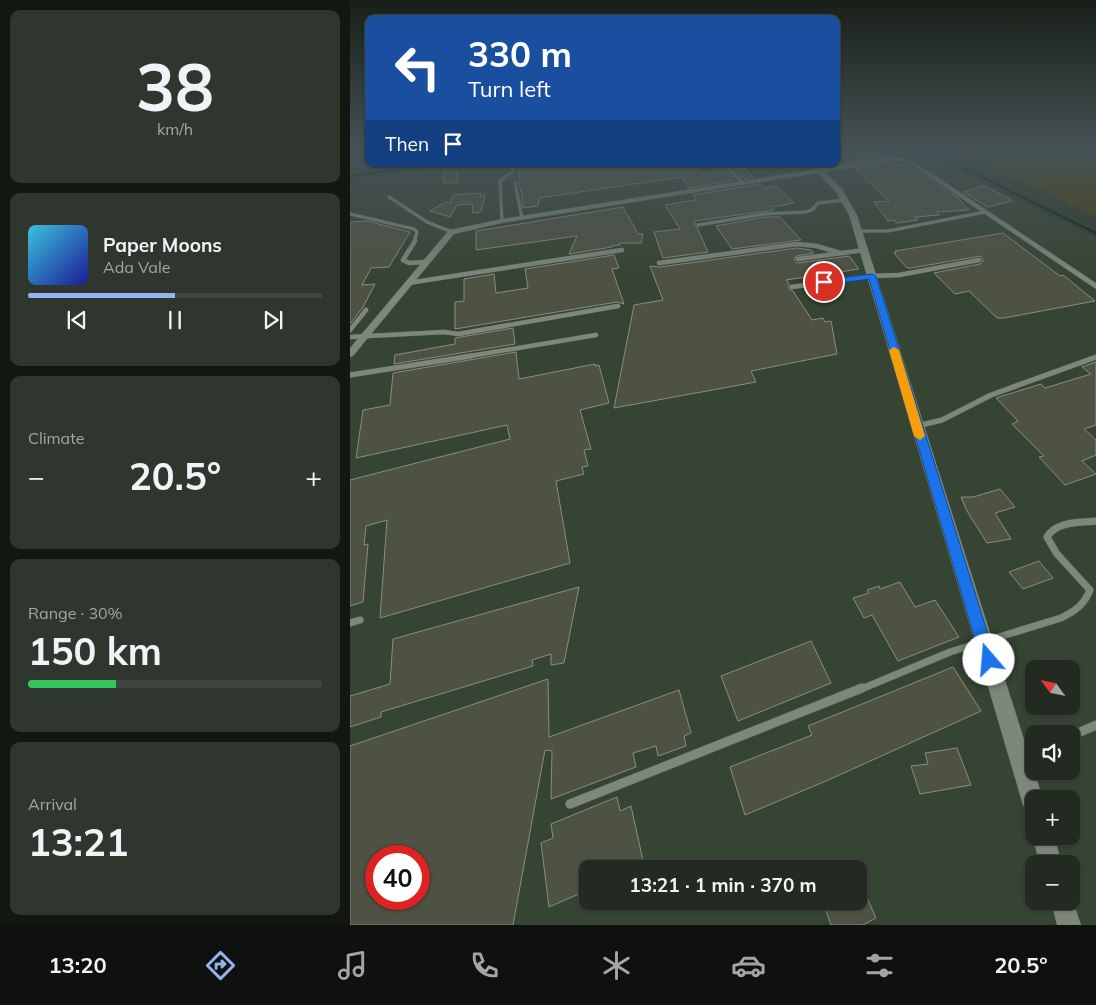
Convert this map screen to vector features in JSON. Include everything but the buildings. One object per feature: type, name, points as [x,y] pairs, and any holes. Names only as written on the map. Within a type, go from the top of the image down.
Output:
[{"type":"street","points":[[350,354],[452,232],[502,221],[672,194]]},
{"type":"street","points":[[840,194],[853,215],[1030,790]]},
{"type":"street","points":[[958,194],[1096,287]]},
{"type":"street","points":[[1065,910],[1069,925]]},
{"type":"lane","points":[[501,194],[502,221]]},
{"type":"lane","points":[[517,194],[522,218]]},
{"type":"lane","points":[[389,197],[427,222],[452,232]]},
{"type":"lane","points":[[698,225],[764,214],[805,212],[812,210],[818,203],[845,200]]},
{"type":"lane","points":[[858,231],[888,231],[985,212]]},
{"type":"lane","points":[[350,214],[414,229],[417,232],[417,237],[403,260],[409,263],[425,262]]},
{"type":"lane","points":[[659,264],[797,244],[817,246],[840,254]]},
{"type":"lane","points":[[408,284],[622,250]]},
{"type":"lane","points":[[798,259],[864,250]]},
{"type":"lane","points":[[792,287],[872,276],[899,276],[979,260]]},
{"type":"lane","points":[[350,337],[444,332],[458,334],[618,306]]},
{"type":"lane","points":[[350,330],[366,310]]},
{"type":"lane","points":[[350,375],[596,335]]},
{"type":"lane","points":[[917,426],[942,420],[991,395],[1096,357]]},
{"type":"lane","points":[[570,804],[797,715],[950,652],[983,643],[1073,612],[1082,606],[1093,589],[1050,546],[1047,537],[1051,530],[1058,527],[1096,521]]},
{"type":"lane","points":[[350,623],[360,620]]},
{"type":"lane","points":[[1080,732],[1096,725]]},
{"type":"lane","points":[[1020,758],[1025,756]]},
{"type":"shaded area","points":[[350,194],[1006,194],[1096,238],[1096,925],[350,925]]},
{"type":"shaded area","points":[[1048,194],[1096,194],[1096,217]]},
{"type":"waterway","points":[[1016,194],[1096,233]]},
{"type":"slow traffic","points":[[894,350],[920,436]]},
{"type":"route","points":[[824,282],[872,276],[989,660]]}]
